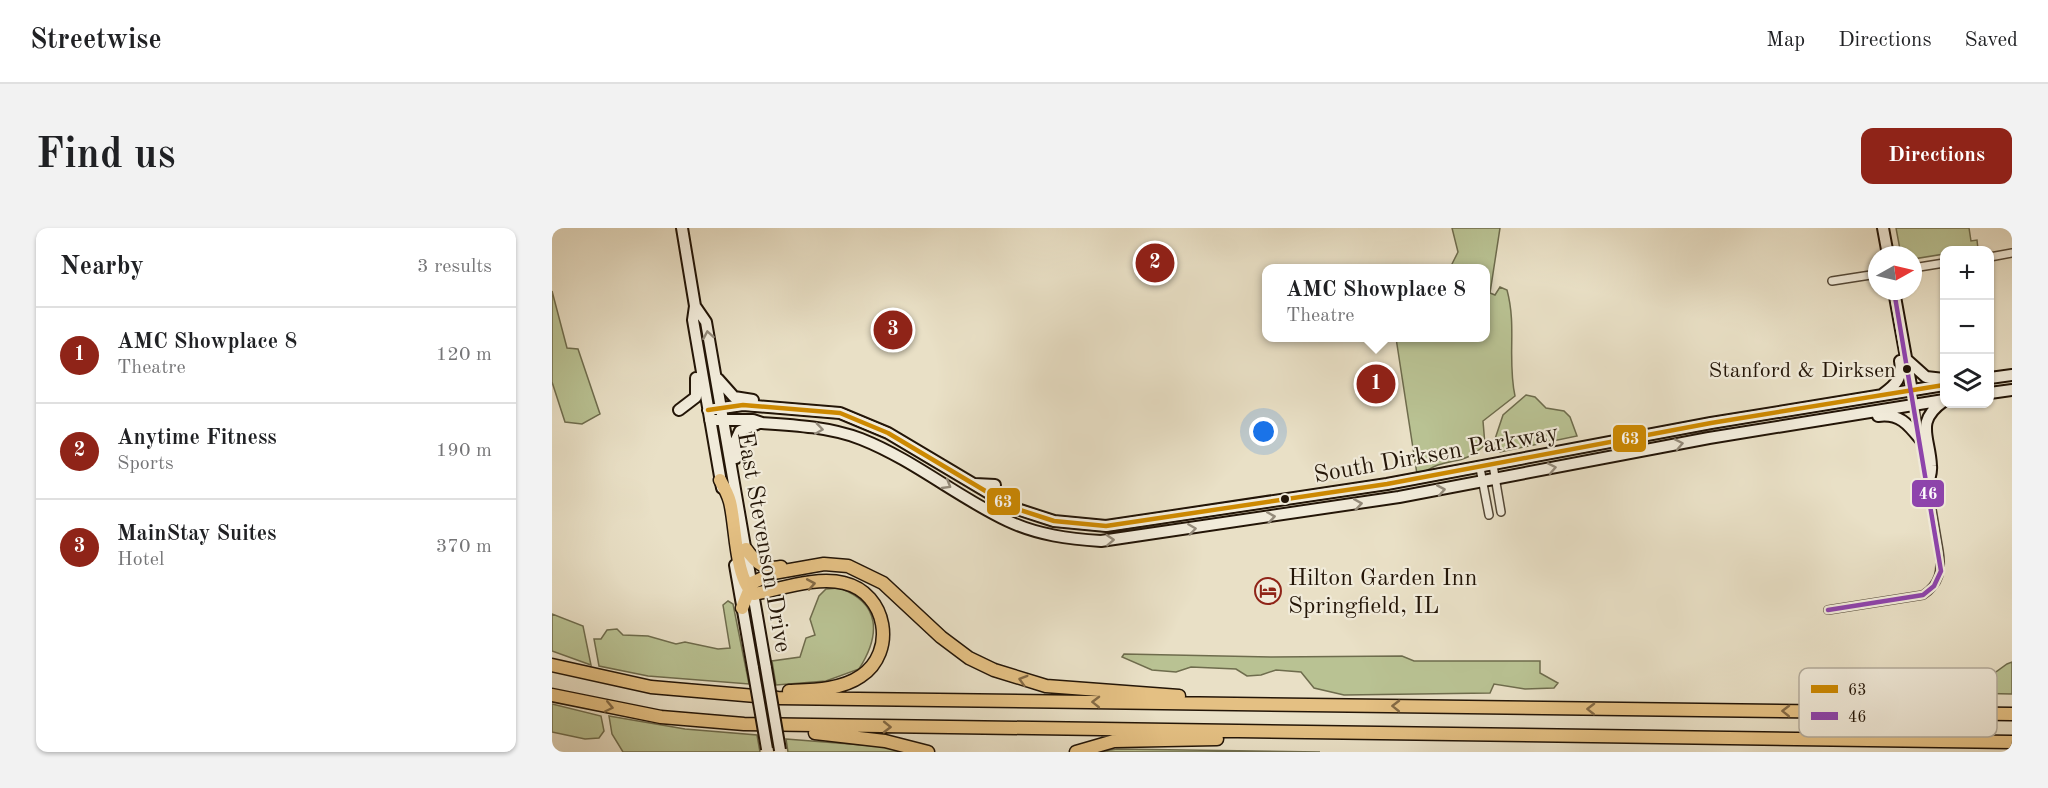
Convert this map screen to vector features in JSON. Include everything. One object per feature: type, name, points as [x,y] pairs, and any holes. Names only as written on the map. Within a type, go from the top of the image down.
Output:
[{"type":"highway","points":[[720,480],[729,501],[741,570],[751,589]]},
{"type":"highway","points":[[746,549],[758,563],[765,567],[842,561],[862,567],[955,648],[981,664],[1011,677],[1047,686],[1269,705]]},
{"type":"highway","points":[[742,608],[751,589],[773,573],[834,564],[856,568],[883,583]]},
{"type":"highway","points":[[651,687],[675,685],[786,691],[819,688],[853,681],[868,670],[876,660],[883,642],[882,620],[870,598],[859,588],[844,582],[828,581],[751,589]]},
{"type":"highway","points":[[552,665],[651,687],[767,697],[1799,711]]},
{"type":"highway","points":[[552,695],[661,717],[793,726],[2012,742]]},
{"type":"highway","points":[[1997,714],[2012,714]]},
{"type":"highway","points":[[695,720],[724,729],[804,732],[885,741],[928,752]]},
{"type":"highway","points":[[1076,752],[1114,741],[1189,741],[1319,733]]},
{"type":"main road","name":"East Stevenson Drive","points":[[682,228],[695,306],[693,320],[768,750]]},
{"type":"main road","points":[[684,240],[687,228]]},
{"type":"main road","points":[[1883,228],[1886,246]]},
{"type":"main road","points":[[1896,300],[1912,391]]},
{"type":"main road","name":"East Stevenson Drive","points":[[695,306],[706,322],[780,751]]},
{"type":"main road","points":[[680,410],[696,397],[697,389],[688,330],[693,320]]},
{"type":"main road","points":[[1881,395],[1892,387],[1902,374],[1897,343],[1900,325]]},
{"type":"main road","points":[[1907,360],[1926,377],[1940,379]]},
{"type":"main road","points":[[715,374],[721,385],[734,397],[807,405],[824,410]]},
{"type":"main road","name":"South Dirksen Parkway","points":[[722,414],[743,405],[824,410],[866,422],[998,499],[1034,516],[1066,524],[1106,526],[1316,496],[1480,468],[1700,425],[1940,386]]},
{"type":"main road","points":[[1994,392],[2012,390]]},
{"type":"main road","name":"South Dirksen Parkway","points":[[709,415],[722,414],[762,423],[823,429],[861,439],[903,459],[1010,522],[1053,536],[1083,540],[1125,539],[1483,483],[1709,438],[1940,402]]},
{"type":"main road","points":[[1928,485],[1932,467],[1926,422],[1940,405]]},
{"type":"main road","points":[[1830,418],[1852,420],[1894,416],[1903,420],[1920,439]]},
{"type":"main road","points":[[741,520],[744,504],[735,442],[743,428],[762,423]]},
{"type":"main road","points":[[971,483],[995,485]]},
{"type":"street","points":[[1994,256],[2012,253]]},
{"type":"street","points":[[1922,267],[1940,264]]},
{"type":"street","points":[[1832,281],[1868,275]]},
{"type":"street","points":[[1828,610],[1923,595],[1934,586],[1941,571],[1912,391]]},
{"type":"street","points":[[1493,465],[1501,512]]},
{"type":"street","points":[[1480,468],[1489,515]]},
{"type":"green space","points":[[1452,228],[1500,228],[1490,293],[1490,264],[1452,264],[1458,252]]},
{"type":"green space","points":[[1896,228],[1969,228],[1971,241],[1977,240],[1978,246],[1940,246],[1940,255],[1922,258],[1922,246],[1899,246]]},
{"type":"green space","points":[[1500,287],[1507,290],[1511,317],[1515,396],[1483,421],[1485,445],[1478,451],[1462,459],[1438,465],[1417,474],[1397,342],[1490,342],[1490,293],[1495,295]]},
{"type":"green space","points":[[552,291],[567,348],[578,349],[600,414],[582,424],[565,422],[552,382]]},
{"type":"green space","points":[[1526,395],[1535,397],[1546,408],[1564,411],[1570,417],[1577,436],[1500,452],[1493,445],[1503,415]]},
{"type":"green space","points":[[839,588],[853,594],[863,602],[873,622],[871,645],[859,669],[826,681],[776,685],[772,661],[800,657],[806,638],[815,635],[810,619],[819,596],[826,589]]},
{"type":"green space","points":[[728,601],[733,604],[749,684],[648,676],[599,666],[594,639],[601,639],[607,630],[617,629],[623,635],[648,636],[676,644],[685,642],[718,649],[730,648],[723,605]]},
{"type":"green space","points":[[552,614],[583,626],[591,665],[552,651]]},
{"type":"green space","points":[[1124,654],[1271,657],[1402,656],[1414,661],[1540,661],[1540,673],[1558,683],[1554,688],[1525,689],[1494,684],[1490,693],[1344,695],[1314,688],[1301,672],[1276,670],[1261,675],[1247,676],[1236,669],[1191,667],[1176,672],[1152,670],[1122,657]]},
{"type":"green space","points":[[2012,662],[2012,694],[1997,694],[1997,671]]},
{"type":"green space","points":[[552,704],[601,716],[604,731],[599,738],[585,739],[552,732]]},
{"type":"green space","points":[[609,716],[685,729],[757,735],[760,752],[623,752],[612,734]]},
{"type":"green space","points":[[786,739],[888,747],[902,752],[788,752]]},
{"type":"green space","points":[[1117,749],[1320,752],[1097,752]]},
{"type":"transit line","name":"46","points":[[1828,610],[1923,595],[1934,586],[1941,571],[1896,300]]},
{"type":"transit line","name":"63","points":[[708,410],[743,405],[840,413],[888,433],[1014,508],[1054,521],[1106,526],[1387,484],[1711,423],[1940,386]]},
{"type":"place","name":"Anytime Fitness","points":[[1155,263]]},
{"type":"place","name":"MainStay Suites","points":[[893,330]]},
{"type":"place","name":"Stanford & Dirksen","points":[[1907,369]]},
{"type":"place","name":"AMC Showplace 8","points":[[1376,384]]},
{"type":"place","name":"Hilton Garden Inn Springfield, IL","points":[[1268,591]]}]
